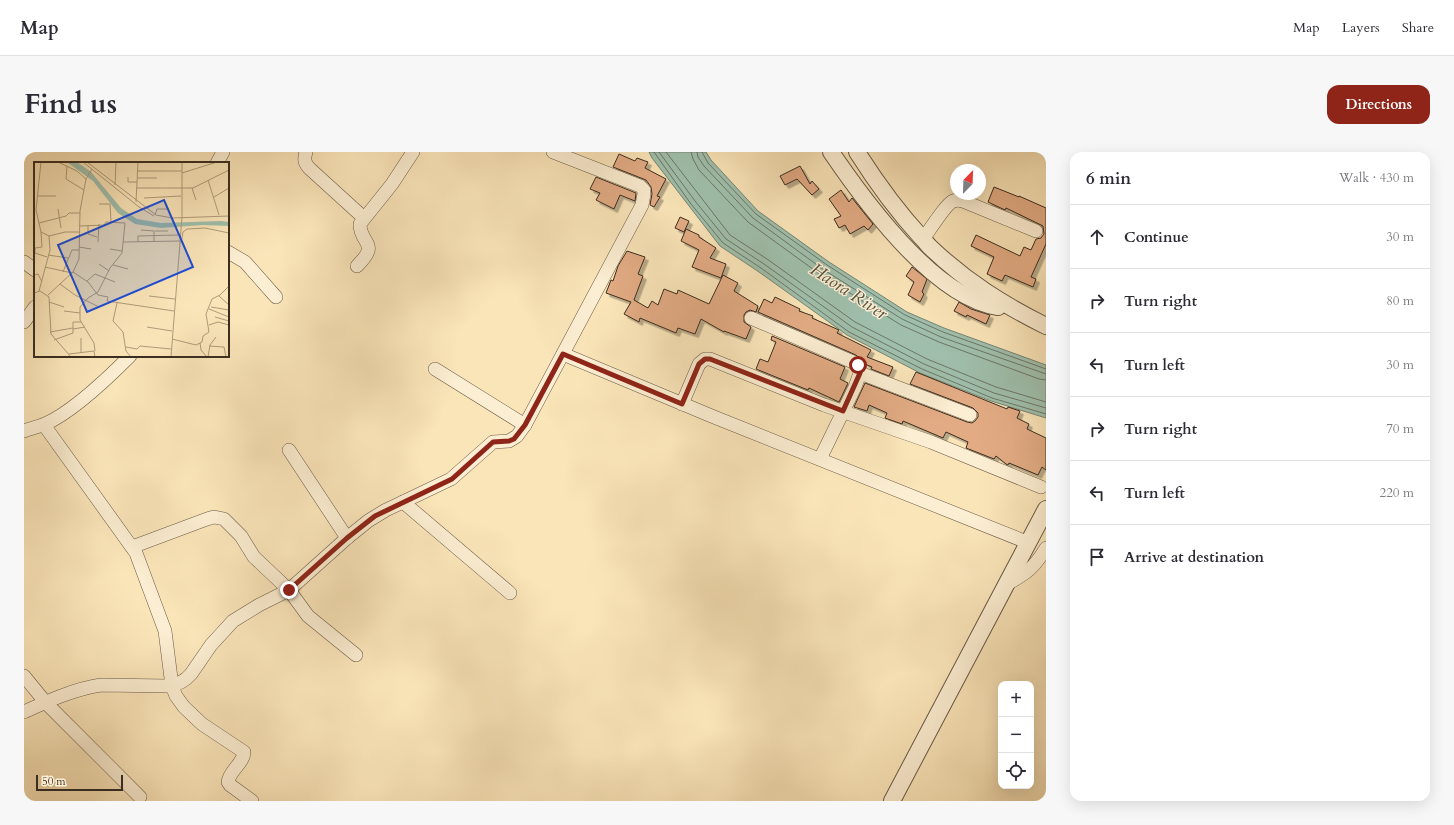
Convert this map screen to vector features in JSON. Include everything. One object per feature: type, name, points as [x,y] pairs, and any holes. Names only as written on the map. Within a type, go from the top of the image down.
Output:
[{"type":"street","points":[[218,162],[223,152]]},
{"type":"street","points":[[306,152],[304,159],[309,168],[364,218]]},
{"type":"street","points":[[357,266],[365,258],[368,250],[366,240],[360,230],[360,224],[392,184],[413,152]]},
{"type":"street","points":[[24,712],[80,689],[101,685],[172,686],[186,679],[211,645],[233,621],[259,605],[289,590],[347,538],[375,516],[452,479],[487,446],[496,441],[509,441],[514,439],[525,425],[563,354],[642,205],[644,194],[644,190],[640,186],[553,152]]},
{"type":"street","points":[[831,152],[850,180],[884,223],[925,266],[947,285],[969,298],[989,306],[1012,309]]},
{"type":"street","points":[[857,152],[870,172],[910,225],[929,247],[987,294],[1012,309],[1046,326]]},
{"type":"street","points":[[923,239],[948,205],[958,200],[1036,231]]},
{"type":"street","points":[[229,253],[245,262],[276,297]]},
{"type":"street","points":[[24,262],[34,269]]},
{"type":"street","points":[[24,322],[34,308]]},
{"type":"street","points":[[751,318],[853,362],[860,369],[860,373],[820,459]]},
{"type":"street","points":[[563,354],[682,404],[1029,543]]},
{"type":"street","points":[[129,357],[78,403],[61,415],[31,426],[132,546],[165,631],[172,686],[176,696],[184,708],[202,724],[244,752],[244,757],[229,777],[228,782],[252,801]]},
{"type":"street","points":[[682,404],[699,364],[705,359],[710,359],[843,411],[938,445],[1041,487]]},
{"type":"street","points":[[435,369],[525,425]]},
{"type":"street","points":[[860,373],[970,415]]},
{"type":"street","points":[[289,450],[347,538]]},
{"type":"street","points":[[403,502],[510,593]]},
{"type":"street","points":[[892,801],[1046,509]]},
{"type":"street","points":[[132,546],[207,519],[218,517],[224,519],[241,536],[254,557],[289,590],[308,616],[356,655]]},
{"type":"street","points":[[1007,584],[1032,568],[1046,548]]},
{"type":"street","points":[[24,676],[46,703],[140,797]]},
{"type":"water","name":"Haora River","points":[[649,152],[706,152],[711,160],[758,211],[829,262],[907,312],[944,328],[1046,365],[1046,418],[991,401],[920,373],[847,335],[720,246],[652,158]]},
{"type":"building","points":[[619,154],[635,161],[637,158],[648,162],[645,168],[666,179],[657,196],[660,197],[654,207],[650,205],[652,194],[651,187],[646,180],[613,167]]},
{"type":"building","points":[[800,166],[810,184],[812,181],[819,189],[812,195],[797,179],[785,185],[780,176]]},
{"type":"building","points":[[596,177],[636,193],[635,201],[620,195],[614,209],[596,200],[600,193],[590,189]]},
{"type":"building","points":[[994,187],[1046,208],[1046,244],[1031,277],[1036,279],[1033,287],[1005,275],[1002,281],[987,274],[994,257],[971,246],[976,235],[1020,256],[1024,247],[1031,250],[1036,239],[1041,238],[1044,234],[1043,226],[1006,208],[1005,210],[988,202]]},
{"type":"building","points":[[841,190],[849,202],[852,198],[873,224],[868,230],[864,226],[850,234],[845,225],[839,228],[834,219],[841,216],[829,199]]},
{"type":"building","points":[[680,217],[689,221],[684,232],[675,228]]},
{"type":"building","points":[[686,229],[699,235],[699,237],[716,248],[710,258],[726,264],[721,278],[692,267],[699,250],[681,241]]},
{"type":"building","points":[[627,251],[645,257],[638,274],[643,276],[634,300],[648,308],[652,301],[658,305],[664,289],[677,294],[678,290],[709,304],[723,275],[738,283],[734,291],[758,306],[756,312],[750,310],[744,315],[744,322],[751,327],[746,339],[724,332],[701,319],[695,334],[678,328],[676,333],[640,318],[639,322],[624,314],[631,302],[606,293],[611,280],[613,281],[618,266]]},
{"type":"building","points":[[912,267],[927,279],[922,292],[924,294],[920,302],[908,295],[914,282],[906,276]]},
{"type":"building","points":[[775,297],[800,309],[799,311],[813,316],[812,318],[839,330],[837,333],[871,350],[867,357],[893,367],[889,376],[871,369],[872,367],[867,365],[856,355],[758,312],[764,299],[772,303]]},
{"type":"building","points":[[959,302],[971,309],[990,315],[986,324],[954,311]]},
{"type":"building","points":[[772,336],[845,367],[840,379],[848,383],[839,402],[809,388],[808,390],[756,369],[760,359],[768,362],[776,342],[771,340]]},
{"type":"building","points":[[916,372],[1007,409],[1008,407],[1020,411],[1017,418],[1029,424],[1027,429],[1046,438],[1046,470],[1042,467],[1038,475],[1009,463],[1008,465],[996,456],[994,459],[966,448],[968,442],[946,432],[943,438],[903,421],[902,424],[885,418],[887,413],[869,405],[867,411],[854,407],[865,383],[967,422],[972,423],[975,421],[978,417],[978,413],[973,408],[910,384]]},
{"type":"route","points":[[289,590],[347,538],[375,516],[452,479],[493,442],[509,441],[514,439],[525,425],[563,354],[682,404],[699,364],[705,359],[710,359],[824,405],[843,411],[860,373],[858,365]]}]
